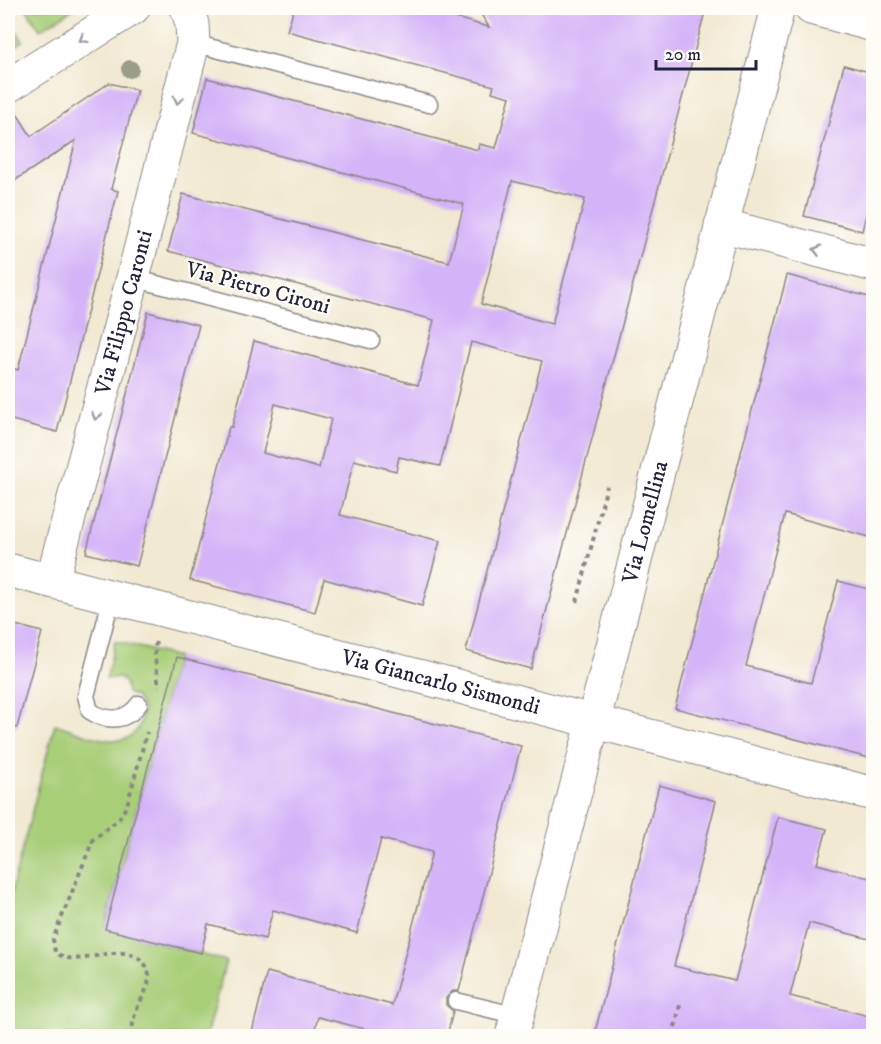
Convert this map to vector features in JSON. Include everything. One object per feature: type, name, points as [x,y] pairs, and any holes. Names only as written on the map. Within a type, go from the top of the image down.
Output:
[{"type":"street","points":[[8,86],[133,8]]},
{"type":"street","points":[[187,8],[192,24],[193,43]]},
{"type":"street","name":"Via Lomellina","points":[[515,1026],[778,8]]},
{"type":"street","points":[[812,8],[873,26]]},
{"type":"street","name":"Via Filippo Caronti","points":[[52,581],[193,43]]},
{"type":"street","points":[[721,225],[873,265]]},
{"type":"street","name":"Via Giancarlo Sismondi","points":[[8,570],[873,794]]},
{"type":"lane","points":[[193,43],[429,104]]},
{"type":"lane","name":"Via Pietro Cironi","points":[[133,278],[371,340]]},
{"type":"lane","points":[[112,596],[86,696],[86,704],[90,711],[108,719],[127,716],[139,704]]},
{"type":"lane","points":[[456,1000],[515,1026]]},
{"type":"path","points":[[577,602],[608,486]]},
{"type":"path","points":[[157,639],[153,650],[159,678],[157,695]]},
{"type":"path","points":[[133,1036],[134,1017],[148,986],[149,977],[142,962],[127,954],[116,953],[75,959],[66,957],[56,952],[53,939],[93,840],[119,819],[127,805],[149,725]]},
{"type":"path","points":[[673,1036],[681,1001]]},
{"type":"green space","points":[[26,8],[75,8],[40,30]]},
{"type":"green space","points":[[8,17],[23,41],[8,51]]},
{"type":"green space","points":[[115,641],[177,657],[105,928],[226,961],[206,1036],[8,1036],[8,903],[55,724],[96,738],[110,740],[122,740],[132,735],[139,725],[143,709],[136,697],[127,693],[125,682],[118,677],[106,679]]},
{"type":"building","points":[[294,8],[418,8],[489,27],[477,8],[706,8],[531,669],[466,651],[542,361],[471,342],[440,466],[399,457],[396,471],[354,460],[340,515],[440,541],[422,606],[324,579],[315,612],[190,580],[229,427],[232,427],[254,341],[418,385],[434,320],[168,251],[183,194],[449,262],[464,204],[193,133],[207,78],[478,150],[479,144],[496,148],[510,97],[492,92],[494,86],[287,31]],"holes":[[[512,181],[585,199],[552,324],[481,304]],[[275,404],[331,419],[319,468],[263,453]]]},
{"type":"building","points":[[844,65],[873,73],[873,188],[862,231],[804,216]]},
{"type":"building","points":[[109,83],[137,90],[111,189],[118,191],[57,432],[8,419],[8,367],[18,370],[76,140],[8,185],[8,105],[11,104],[31,136]]},
{"type":"building","points":[[787,275],[873,298],[873,538],[785,514],[746,666],[811,683],[838,581],[873,590],[873,759],[675,708]]},
{"type":"building","points":[[148,312],[199,325],[137,566],[86,553]]},
{"type":"building","points":[[8,623],[42,632],[17,728],[8,726]]},
{"type":"building","points":[[177,657],[521,746],[459,991],[453,991],[446,998],[446,1005],[453,1011],[447,1036],[392,1036],[318,1017],[313,1036],[251,1036],[267,972],[392,1005],[432,852],[381,839],[357,933],[273,910],[265,939],[208,924],[201,953],[105,929]]},
{"type":"building","points":[[659,785],[716,801],[674,966],[735,981],[778,817],[827,829],[817,864],[873,879],[873,940],[809,923],[790,996],[873,1017],[873,1036],[594,1036]]}]
